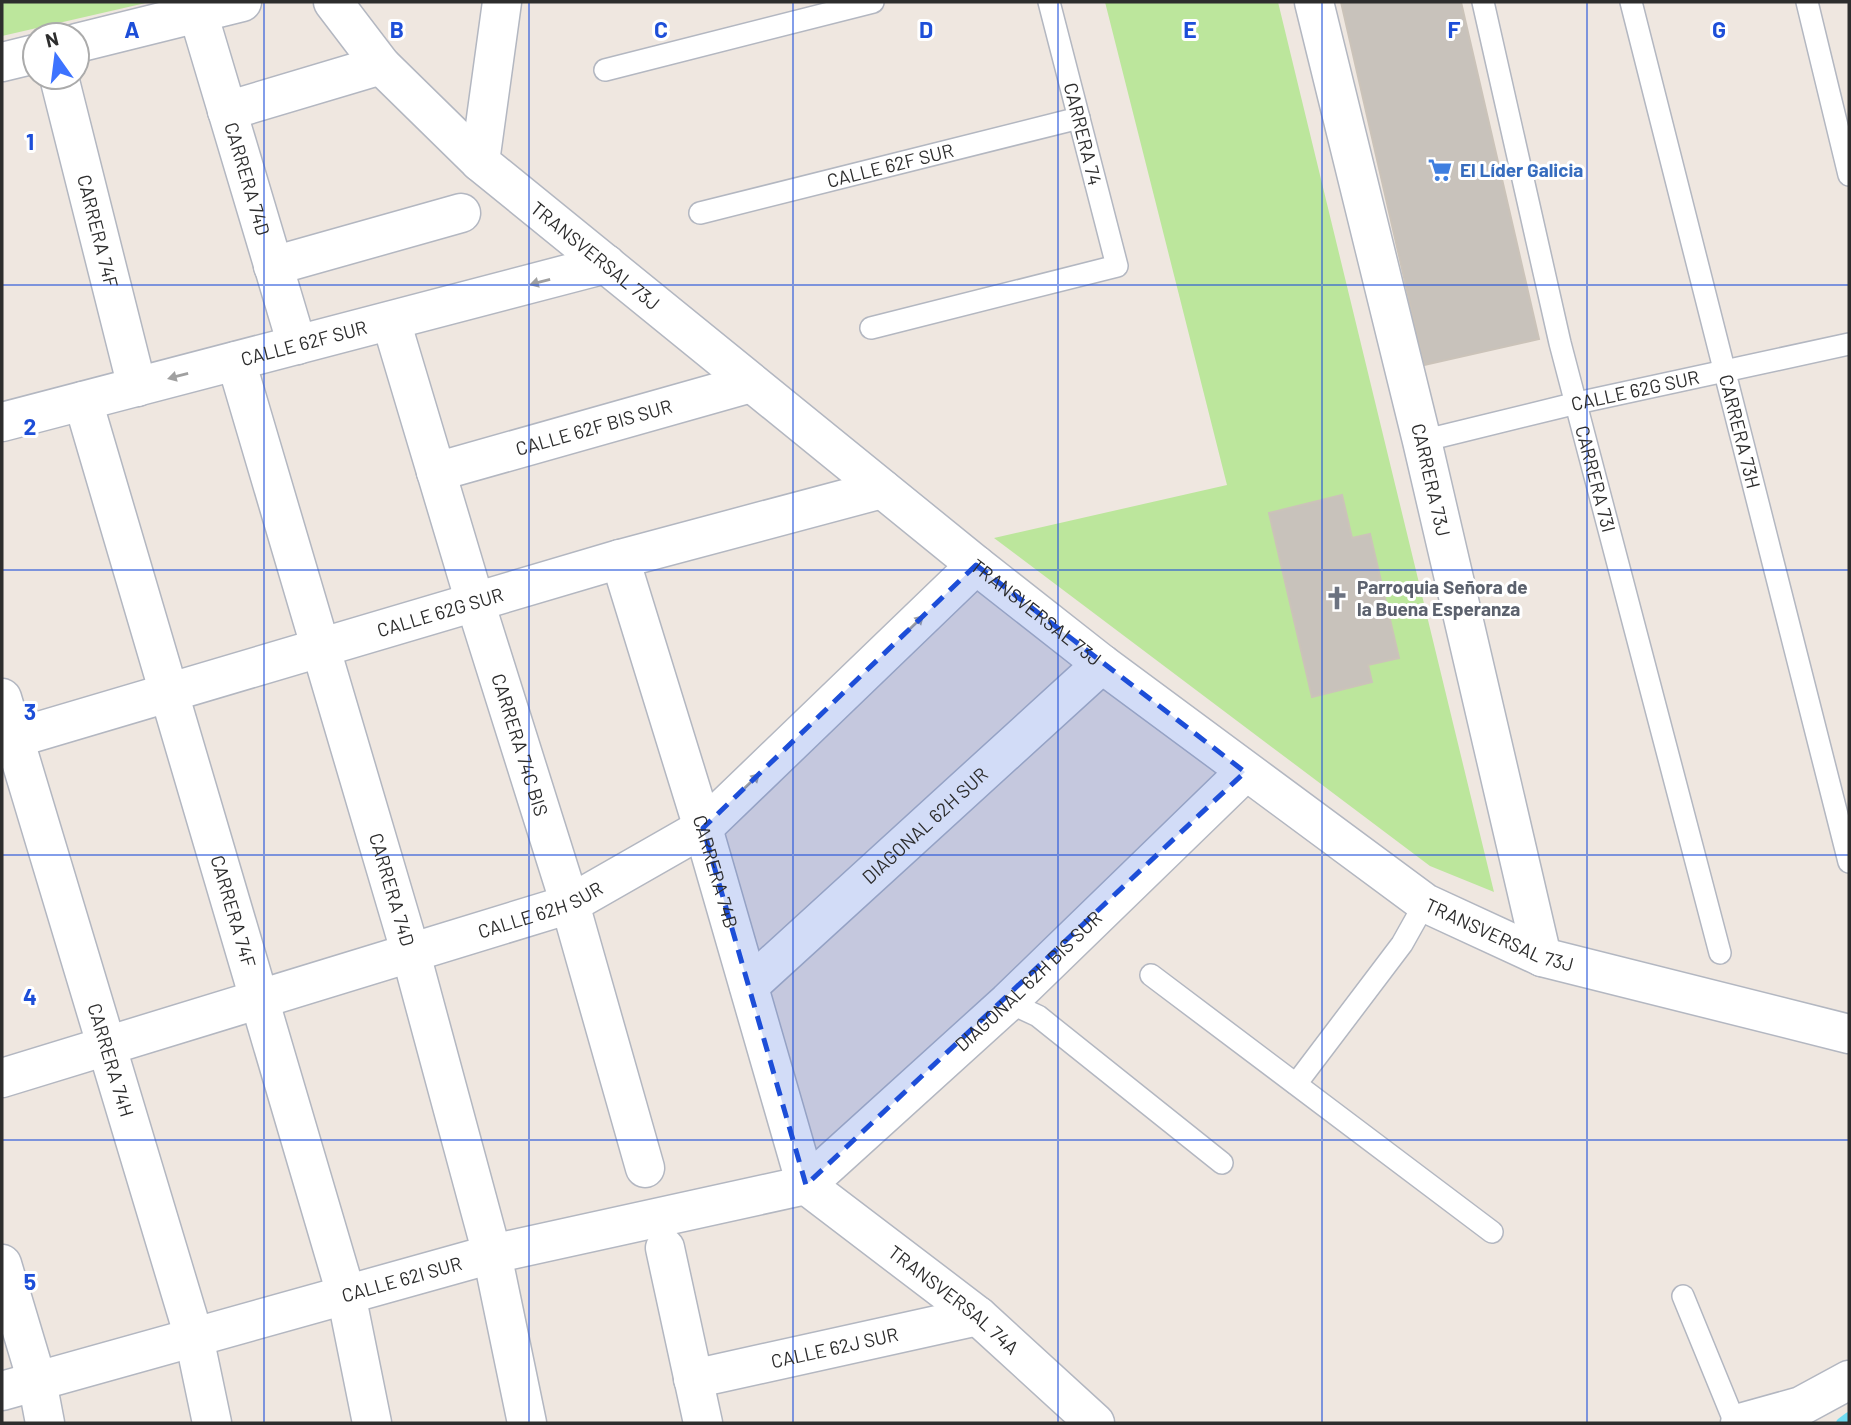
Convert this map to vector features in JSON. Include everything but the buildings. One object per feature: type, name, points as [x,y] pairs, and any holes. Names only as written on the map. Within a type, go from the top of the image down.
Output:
[{"type":"street","points":[[91,40],[242,2]]},
{"type":"street","name":"TRANSVERSAL 73J","points":[[333,2],[381,65],[480,162],[881,489],[1102,664],[1424,903],[1542,957],[1849,1034]]},
{"type":"street","points":[[480,162],[502,2]]},
{"type":"street","name":"CARRERA 73J","points":[[1314,2],[1422,441],[1542,957]]},
{"type":"street","name":"CARRERA 74D","points":[[198,13],[297,345]]},
{"type":"street","points":[[2,62],[21,57]]},
{"type":"street","points":[[227,111],[381,65]]},
{"type":"street","name":"CARRERA 74F","points":[[63,91],[137,387]]},
{"type":"street","points":[[273,265],[461,213]]},
{"type":"street","name":"CALLE 62F SUR","points":[[2,422],[606,264]]},
{"type":"street","name":"CARRERA 74C BIS","points":[[391,321],[570,904],[645,1168]]},
{"type":"street","name":"CARRERA 74D","points":[[236,361],[411,954],[492,1254],[527,1423]]},
{"type":"street","name":"CALLE 62F BIS SUR","points":[[436,472],[751,383]]},
{"type":"street","name":"CARRERA 74F","points":[[83,401],[346,1294],[372,1423]]},
{"type":"street","name":"CALLE 62G SUR","points":[[8,740],[620,559],[881,489]]},
{"type":"street","name":"CARRERA 74B","points":[[620,559],[703,828],[806,1185]]},
{"type":"street","name":"CALLE 62H SUR","points":[[2,1079],[570,904],[703,828],[976,565]]},
{"type":"street","name":"DIAGONAL 62H SUR","points":[[749,986],[1102,664]]},
{"type":"street","name":"CARRERA 74H","points":[[2,698],[8,740],[106,1047],[194,1337],[212,1423]]},
{"type":"street","name":"DIAGONAL 62H BIS SUR","points":[[806,1185],[1008,1002],[1245,772]]},
{"type":"street","name":"CALLE 62I SUR","points":[[19,1386],[492,1254],[806,1185]]},
{"type":"street","name":"TRANSVERSAL 74A","points":[[806,1185],[978,1315],[1095,1423]]},
{"type":"street","points":[[665,1248],[703,1423]]},
{"type":"street","points":[[2,1264],[19,1386],[45,1423]]},
{"type":"street","name":"CALLE 62J SUR","points":[[693,1379],[978,1315]]},
{"type":"street","points":[[1737,1423],[1801,1406],[1849,1380]]},
{"type":"lane","points":[[606,70],[873,2]]},
{"type":"lane","name":"CARRERA 74","points":[[872,328],[1117,266],[1049,2]]},
{"type":"lane","name":"CARRERA 73I","points":[[1483,2],[1560,343],[1720,953]]},
{"type":"lane","name":"CARRERA 73H","points":[[1630,2],[1849,862]]},
{"type":"lane","points":[[1807,2],[1849,175]]},
{"type":"lane","name":"CALLE 62F SUR","points":[[700,213],[1079,118]]},
{"type":"lane","name":"CALLE 62G SUR","points":[[1422,441],[1577,403],[1849,344]]},
{"type":"lane","points":[[1296,1084],[1402,944],[1424,903]]},
{"type":"lane","points":[[1151,975],[1492,1232]]},
{"type":"lane","points":[[1008,1002],[1038,1016],[1222,1163]]},
{"type":"lane","points":[[1683,1296],[1737,1423]]},
{"type":"highlighted area","points":[[976,565],[1245,772],[806,1185],[703,828]]},
{"type":"green space","points":[[2,2],[150,2],[67,21],[21,21],[21,32],[2,36]]},
{"type":"green space","points":[[1105,2],[1278,2],[1494,892],[1430,866],[994,538],[1227,485]]},
{"type":"waterway","points":[[1841,1423],[1849,1417]]},
{"type":"place","name":"El Líder Galicia","points":[[1440,170]]},
{"type":"place","name":"Parroquia Señora de la Buena Esperanza","points":[[1337,598]]}]
